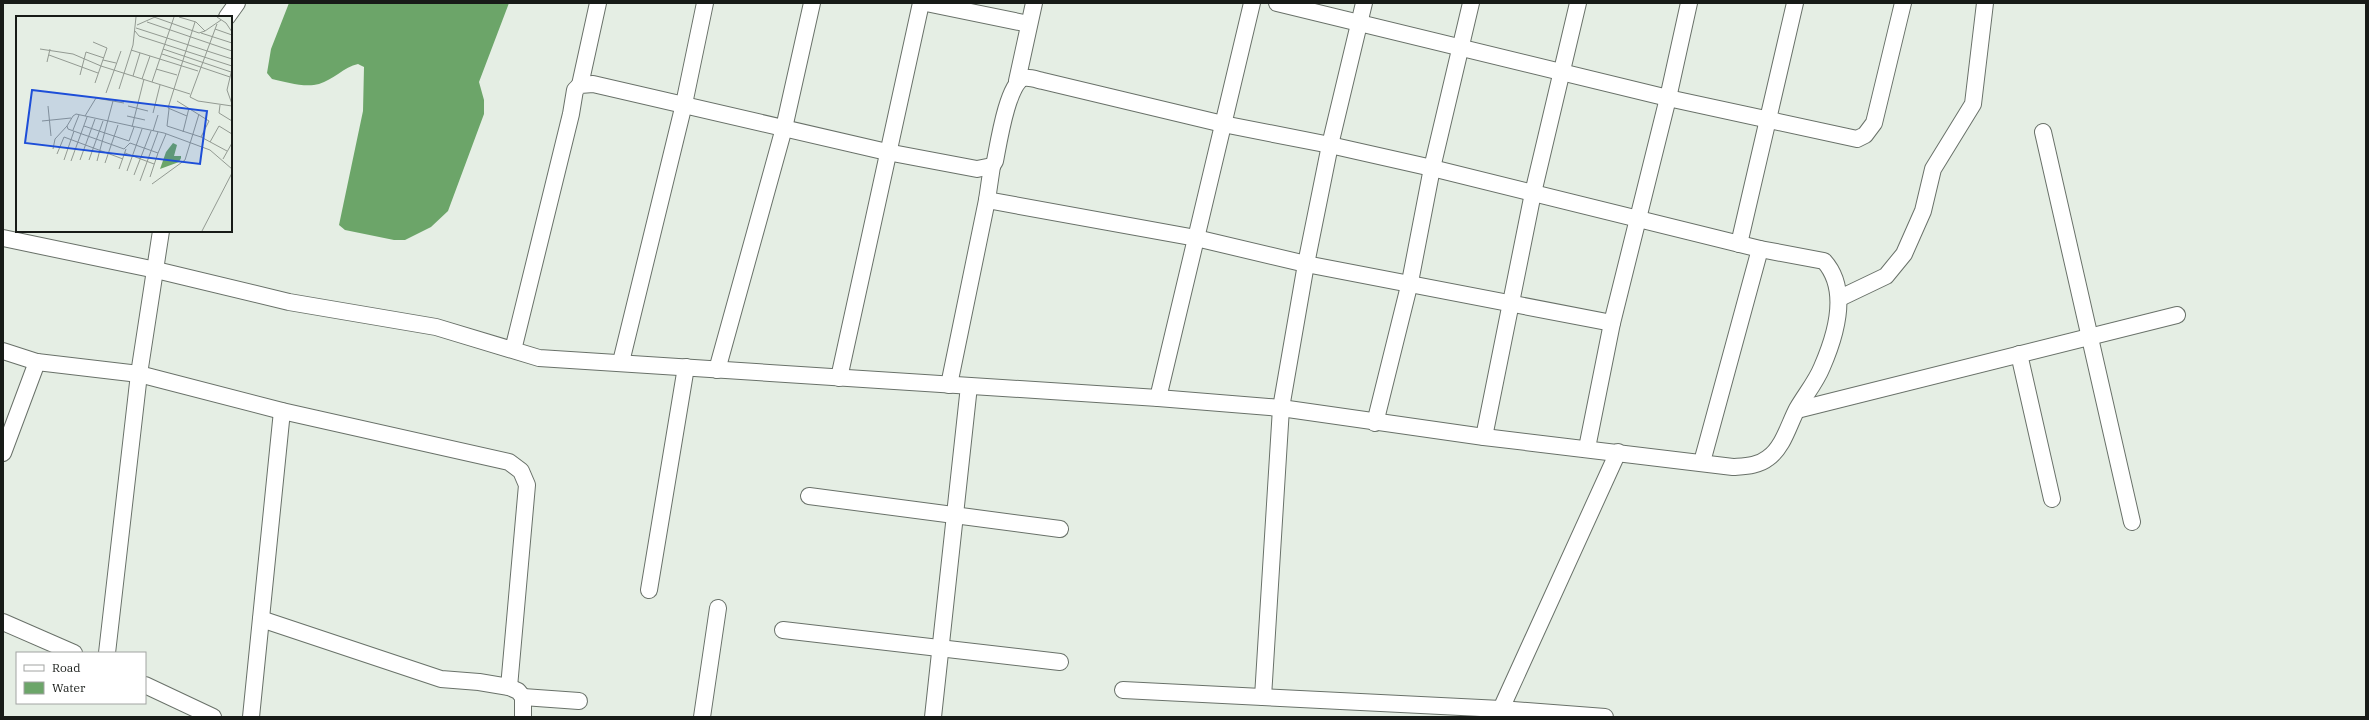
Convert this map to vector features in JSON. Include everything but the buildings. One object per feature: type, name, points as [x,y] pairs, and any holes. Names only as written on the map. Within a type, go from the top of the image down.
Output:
[{"type":"street","points":[[228,16],[237,3]]},
{"type":"street","points":[[513,350],[569,122],[575,90],[580,85],[598,3]]},
{"type":"street","points":[[621,362],[684,104],[704,3]]},
{"type":"street","points":[[717,370],[784,128],[812,3]]},
{"type":"street","points":[[839,378],[887,152],[921,3]]},
{"type":"street","points":[[926,3],[1029,24]]},
{"type":"street","points":[[949,385],[987,200],[992,166],[995,161],[1011,92],[1017,82],[1034,3]]},
{"type":"street","points":[[1158,398],[1252,3]]},
{"type":"street","points":[[1277,3],[1360,25],[1668,98],[1769,121],[1854,138],[1865,135],[1874,123],[1903,3]]},
{"type":"street","points":[[1263,697],[1281,408],[1306,264],[1330,145],[1360,25],[1364,3]]},
{"type":"street","points":[[1375,423],[1410,282],[1432,168],[1471,3]]},
{"type":"street","points":[[1484,437],[1533,193],[1578,3]]},
{"type":"street","points":[[1587,448],[1612,322],[1668,98],[1689,3]]},
{"type":"street","points":[[1739,244],[1769,121],[1795,3]]},
{"type":"street","points":[[1840,298],[1886,276],[1904,254],[1923,211],[1933,169],[1973,104],[1985,3]]},
{"type":"street","points":[[3,238],[156,270],[289,302],[436,327],[538,358],[621,362],[686,368],[1158,398],[1281,408],[1375,423],[1733,467],[1760,463],[1770,458],[1783,440],[1797,410],[1822,368],[1837,322],[1840,298],[1830,267],[1824,261],[1760,249],[1432,168],[1330,145],[1223,124],[1043,81],[1024,78],[1017,82]]},
{"type":"street","points":[[580,85],[593,84],[887,152],[977,169],[992,166]]},
{"type":"street","points":[[2043,132],[2132,522]]},
{"type":"street","points":[[987,200],[1196,238],[1306,264],[1410,282],[1612,322]]},
{"type":"street","points":[[107,652],[139,374],[156,270],[160,232]]},
{"type":"street","points":[[1702,462],[1760,249]]},
{"type":"street","points":[[1797,410],[2177,315]]},
{"type":"street","points":[[3,351],[37,362],[139,374],[282,411],[509,462],[521,471],[527,485],[509,688]]},
{"type":"street","points":[[2020,354],[2052,499]]},
{"type":"street","points":[[3,453],[37,362]]},
{"type":"street","points":[[649,590],[686,368]]},
{"type":"street","points":[[933,717],[969,386]]},
{"type":"street","points":[[251,717],[282,411]]},
{"type":"street","points":[[1501,709],[1618,452]]},
{"type":"street","points":[[809,496],[1060,529]]},
{"type":"street","points":[[702,717],[718,608]]},
{"type":"street","points":[[261,619],[441,679],[479,682],[518,691],[523,697],[523,717]]},
{"type":"street","points":[[3,622],[72,652]]},
{"type":"street","points":[[783,630],[1060,662]]},
{"type":"street","points":[[146,685],[213,717]]},
{"type":"street","points":[[1123,690],[1501,709],[1605,717]]},
{"type":"street","points":[[523,697],[579,701]]},
{"type":"water","points":[[289,3],[509,3],[479,82],[484,100],[484,114],[448,211],[431,227],[405,240],[394,240],[345,230],[339,225],[363,111],[364,67],[358,64],[348,68],[329,80],[314,85],[296,84],[272,79],[267,73],[271,49]]}]
